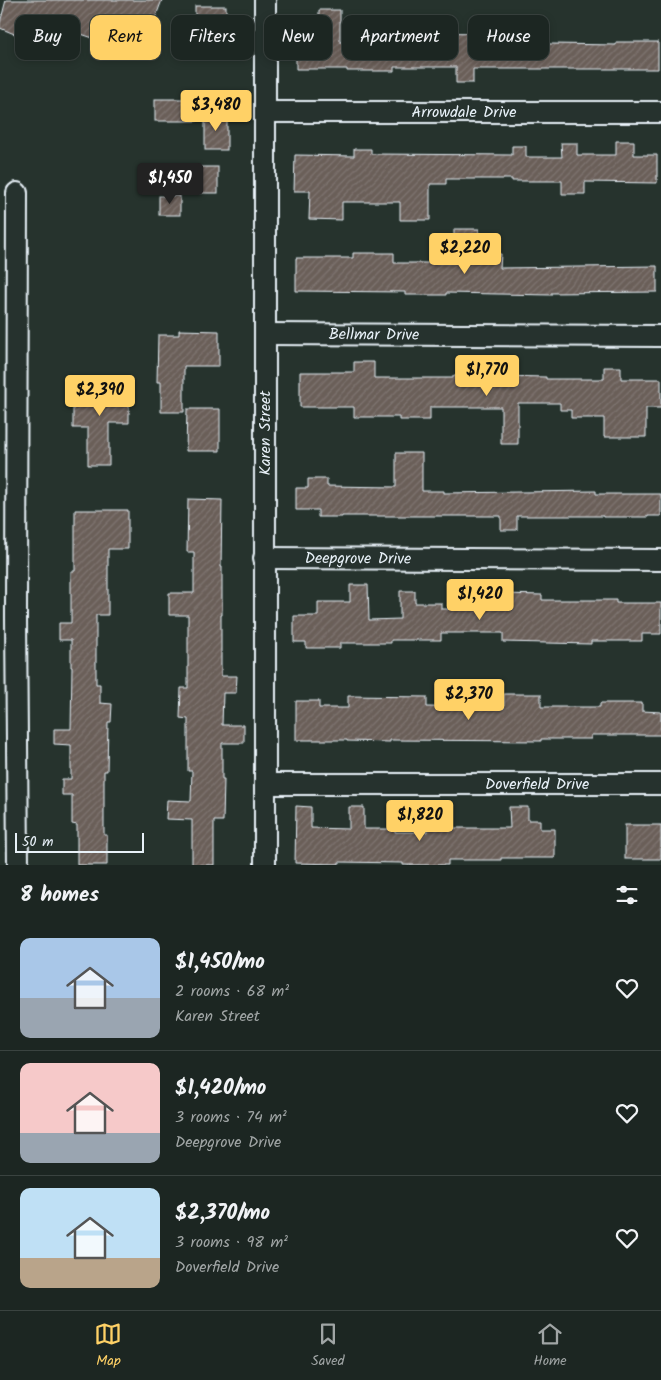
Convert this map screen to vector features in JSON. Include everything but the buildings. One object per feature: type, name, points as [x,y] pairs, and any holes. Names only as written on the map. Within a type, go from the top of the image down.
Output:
[{"type":"street","name":"Karen Street","points":[[265,0],[265,865]]},
{"type":"street","name":"Arrowdale Drive","points":[[265,112],[661,112]]},
{"type":"street","points":[[17,193],[16,628],[18,865]]},
{"type":"street","name":"Bellmar Drive","points":[[265,334],[661,336]]},
{"type":"street","name":"Deepgrove Drive","points":[[264,558],[661,560]]},
{"type":"street","name":"Doverfield Drive","points":[[265,784],[661,784]]}]
